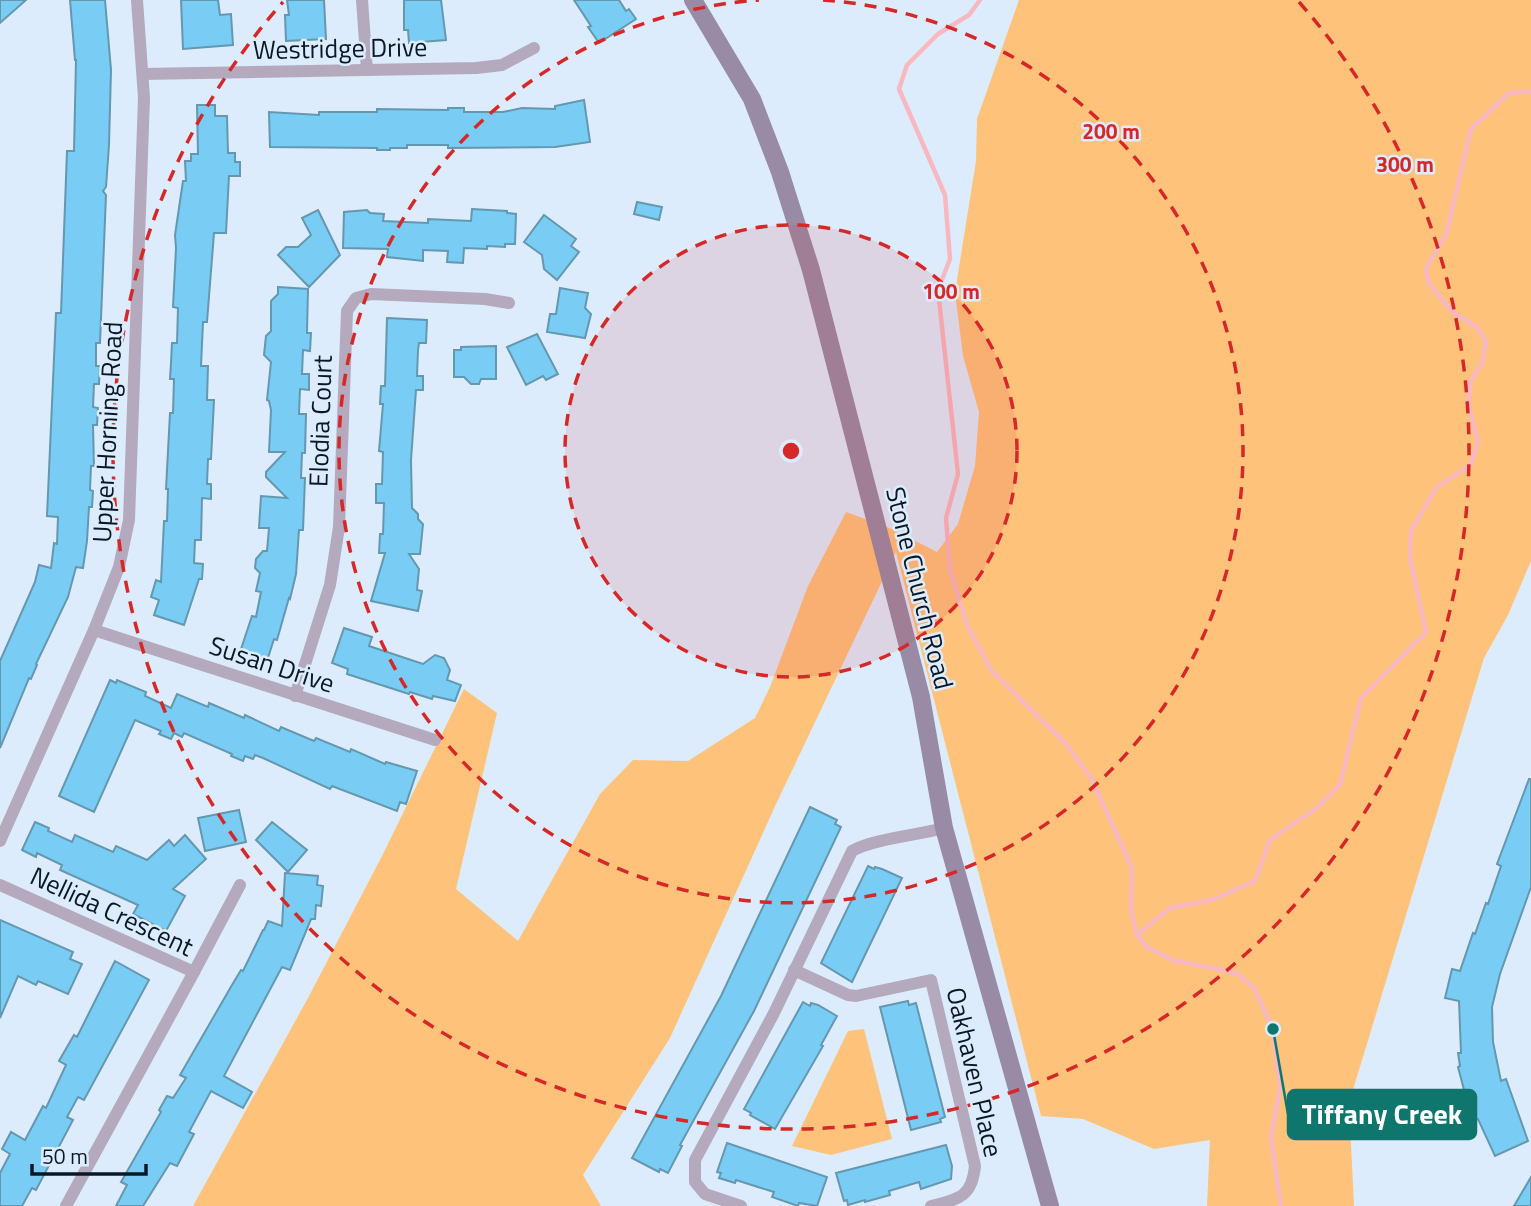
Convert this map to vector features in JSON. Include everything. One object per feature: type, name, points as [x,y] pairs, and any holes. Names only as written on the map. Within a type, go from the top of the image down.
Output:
[{"type":"main road","name":"Stone Church Road","points":[[693,0],[752,99],[780,172],[811,270],[921,697],[944,828],[1050,1206]]},
{"type":"street","name":"Upper Horning Road","points":[[0,841],[94,631],[119,567],[129,520],[143,74],[137,0]]},
{"type":"street","points":[[362,0],[367,71]]},
{"type":"street","name":"Westridge Drive","points":[[143,74],[367,71],[489,66],[502,65],[534,48]]},
{"type":"street","name":"Elodia Court","points":[[295,696],[330,585],[339,527],[347,311],[356,298],[371,294],[485,299],[509,303]]},
{"type":"street","name":"Susan Drive","points":[[94,631],[435,740]]},
{"type":"street","points":[[741,1206],[705,1194],[695,1182],[695,1160],[774,1013],[852,851],[861,846],[944,828]]},
{"type":"street","name":"Nellida Crescent","points":[[0,885],[194,972],[66,1206]]},
{"type":"street","points":[[194,972],[240,885]]},
{"type":"street","name":"Oakhaven Place","points":[[794,970],[848,995],[856,996],[931,980],[975,1166],[974,1182],[968,1191],[954,1200],[931,1206]]},
{"type":"shaded area","points":[[1019,0],[1531,0],[1531,561],[1508,615],[1484,658],[1349,1103],[1354,1206],[1207,1206],[1210,1140],[1154,1149],[1083,1119],[1041,1116],[896,552],[777,802],[670,1038],[583,1175],[601,1206],[193,1206],[308,998],[464,689],[497,713],[456,889],[518,941],[600,794],[633,760],[688,761],[755,718],[770,687],[808,586],[846,512],[892,529],[937,552],[958,524],[975,466],[979,412],[963,356],[955,292],[976,161],[977,119]]},
{"type":"shaded area","points":[[864,1029],[892,1139],[831,1155],[792,1146],[848,1031]]},
{"type":"building","points":[[0,0],[26,0],[0,23]]},
{"type":"building","points":[[70,0],[105,0],[111,70],[109,145],[106,187],[103,191],[106,195],[100,343],[96,343],[96,366],[100,366],[99,384],[94,384],[93,407],[98,408],[97,425],[93,425],[94,466],[91,466],[90,490],[93,491],[92,507],[89,507],[83,568],[76,567],[68,597],[31,679],[29,678],[0,748],[0,661],[35,582],[39,565],[51,568],[54,543],[57,544],[58,517],[47,516],[56,313],[61,313],[67,151],[74,151],[76,60]]},
{"type":"building","points":[[181,0],[218,0],[220,15],[231,14],[233,45],[183,49]]},
{"type":"building","points":[[287,0],[324,0],[326,39],[286,41],[285,15],[289,15]]},
{"type":"building","points":[[404,0],[441,0],[446,40],[409,43],[408,30],[404,30]]},
{"type":"building","points":[[574,0],[619,0],[626,11],[629,9],[636,19],[599,43]]},
{"type":"building","points":[[584,100],[590,142],[555,147],[448,148],[448,145],[407,145],[407,148],[390,150],[270,147],[269,112],[319,115],[319,112],[377,112],[377,109],[464,108],[464,112],[503,112],[522,108],[555,109],[555,106]]},
{"type":"building","points":[[197,105],[215,105],[215,116],[227,116],[228,153],[235,153],[235,162],[240,162],[240,176],[229,176],[226,233],[214,233],[207,322],[203,322],[201,366],[208,366],[207,400],[214,400],[207,484],[211,484],[211,499],[202,498],[201,540],[195,540],[194,563],[203,564],[202,579],[199,579],[184,625],[154,615],[159,600],[151,597],[156,580],[161,582],[164,521],[167,521],[166,489],[174,379],[170,379],[172,343],[177,343],[178,308],[173,307],[175,235],[183,181],[186,181],[185,161],[191,161],[191,154],[198,154]]},
{"type":"building","points":[[637,202],[662,207],[659,220],[634,214]]},
{"type":"building","points":[[472,209],[516,214],[515,244],[505,244],[505,247],[487,246],[487,249],[464,248],[463,263],[447,262],[448,251],[423,250],[423,261],[387,257],[388,249],[343,248],[344,212],[367,210],[370,213],[384,214],[383,221],[428,223],[428,219],[471,221]]},
{"type":"building","points":[[318,210],[340,255],[309,287],[278,255],[286,247],[298,247],[311,235],[302,218]]},
{"type":"building","points":[[544,215],[576,239],[571,246],[579,252],[557,280],[544,269],[542,255],[524,242]]},
{"type":"building","points":[[278,287],[308,289],[307,333],[311,333],[310,351],[303,350],[302,374],[309,374],[309,390],[300,389],[299,414],[306,414],[301,478],[305,478],[303,530],[299,530],[296,574],[290,599],[267,661],[240,652],[252,616],[256,617],[261,592],[256,591],[260,573],[255,568],[256,559],[263,551],[267,551],[269,528],[259,528],[261,496],[287,498],[266,477],[266,472],[285,452],[269,452],[271,410],[267,400],[271,362],[264,355],[266,336],[271,331],[271,301],[278,294]]},
{"type":"building","points":[[560,288],[588,293],[585,308],[591,314],[585,338],[547,332],[550,314],[556,314]]},
{"type":"building","points":[[387,318],[427,320],[426,343],[419,343],[418,350],[417,376],[423,376],[423,390],[416,390],[411,460],[412,508],[423,524],[420,554],[409,554],[419,569],[417,590],[422,591],[418,611],[371,601],[385,553],[379,553],[384,503],[376,503],[376,484],[382,484],[383,452],[379,451],[383,404],[380,404],[381,386],[385,386]]},
{"type":"building","points":[[537,334],[558,374],[546,380],[543,376],[526,385],[507,347]]},
{"type":"building","points":[[496,346],[496,379],[481,379],[479,384],[471,384],[464,377],[454,377],[454,350],[461,350],[461,347]]},
{"type":"building","points":[[344,628],[372,637],[369,646],[423,664],[435,655],[444,658],[450,670],[447,680],[461,685],[455,701],[433,696],[432,699],[410,692],[409,694],[347,674],[348,669],[332,663]]},
{"type":"building","points":[[110,680],[116,683],[117,680],[146,692],[145,696],[171,708],[177,694],[208,707],[209,703],[244,718],[245,715],[279,731],[281,727],[314,741],[316,738],[350,752],[351,749],[385,764],[386,762],[417,771],[406,804],[400,802],[397,811],[332,786],[330,789],[255,755],[253,759],[245,756],[243,761],[184,733],[182,737],[174,733],[171,739],[159,734],[161,731],[135,720],[94,812],[59,796]]},
{"type":"building","points":[[1529,779],[1531,887],[1500,974],[1492,1007],[1493,1042],[1501,1081],[1506,1079],[1528,1141],[1495,1156],[1478,1119],[1472,1120],[1458,1067],[1458,1053],[1461,1053],[1459,1001],[1445,998],[1452,969],[1460,971],[1473,933],[1475,934],[1486,903],[1488,904],[1501,866],[1497,864]]},
{"type":"building","points":[[810,807],[837,820],[835,824],[841,827],[754,1011],[680,1145],[682,1146],[668,1173],[660,1169],[659,1172],[632,1158],[721,996]]},
{"type":"building","points":[[239,810],[246,842],[205,851],[198,818]]},
{"type":"building","points":[[35,822],[72,842],[75,835],[113,852],[116,846],[147,860],[169,840],[174,846],[185,835],[206,859],[173,889],[185,896],[166,931],[133,914],[138,905],[60,870],[62,865],[37,853],[36,857],[22,850]]},
{"type":"building","points":[[272,822],[307,850],[288,872],[256,840]]},
{"type":"building","points":[[868,866],[902,878],[852,982],[821,963]]},
{"type":"building","points":[[285,873],[318,876],[317,885],[323,886],[321,906],[316,905],[315,919],[311,919],[290,970],[282,967],[224,1076],[252,1092],[243,1108],[211,1091],[189,1132],[194,1134],[177,1166],[170,1163],[143,1206],[116,1206],[127,1185],[121,1182],[161,1112],[159,1110],[167,1096],[173,1098],[186,1078],[180,1075],[241,970],[243,971],[268,921],[282,926]]},
{"type":"building","points":[[0,920],[73,952],[70,959],[82,964],[68,994],[38,981],[36,985],[18,976],[0,1018]]},
{"type":"building","points":[[115,961],[149,980],[84,1100],[78,1097],[67,1117],[73,1120],[36,1190],[32,1188],[22,1206],[0,1206],[0,1173],[10,1154],[2,1149],[11,1132],[25,1140],[43,1106],[46,1108],[66,1065],[59,1061],[74,1035],[77,1037]]},
{"type":"building","points":[[908,1001],[909,1005],[916,1003],[945,1117],[940,1119],[941,1122],[911,1130],[880,1007]]},
{"type":"building","points":[[803,1002],[810,1006],[811,1003],[818,1005],[837,1016],[821,1045],[823,1046],[775,1129],[744,1109]]},
{"type":"building","points":[[727,1143],[827,1177],[817,1206],[799,1203],[798,1206],[772,1197],[774,1192],[736,1180],[735,1183],[719,1178],[721,1173],[717,1172]]},
{"type":"building","points":[[946,1145],[952,1166],[951,1179],[921,1189],[919,1182],[889,1191],[890,1195],[865,1202],[848,1205],[847,1200],[844,1201],[836,1173]]},
{"type":"building","points":[[1531,1177],[1531,1206],[1514,1206]]},
{"type":"waterway","points":[[980,0],[969,15],[938,34],[907,65],[899,89],[945,195],[950,259],[938,290],[958,474],[946,518],[950,570],[967,625],[991,670],[1066,744],[1091,778],[1132,868],[1131,910],[1137,935],[1147,947],[1172,960],[1236,973],[1254,988],[1273,1029],[1280,1088],[1271,1138],[1281,1206]]},
{"type":"waterway","points":[[1137,935],[1170,908],[1212,900],[1255,881],[1270,840],[1318,807],[1340,785],[1361,698],[1426,632],[1410,558],[1411,531],[1436,488],[1471,464],[1478,442],[1468,402],[1471,380],[1482,363],[1486,342],[1477,327],[1452,312],[1428,282],[1426,268],[1446,235],[1471,129],[1509,93],[1531,92]]},
{"type":"place","name":"Tiffany Creek","points":[[1273,1029]]}]
